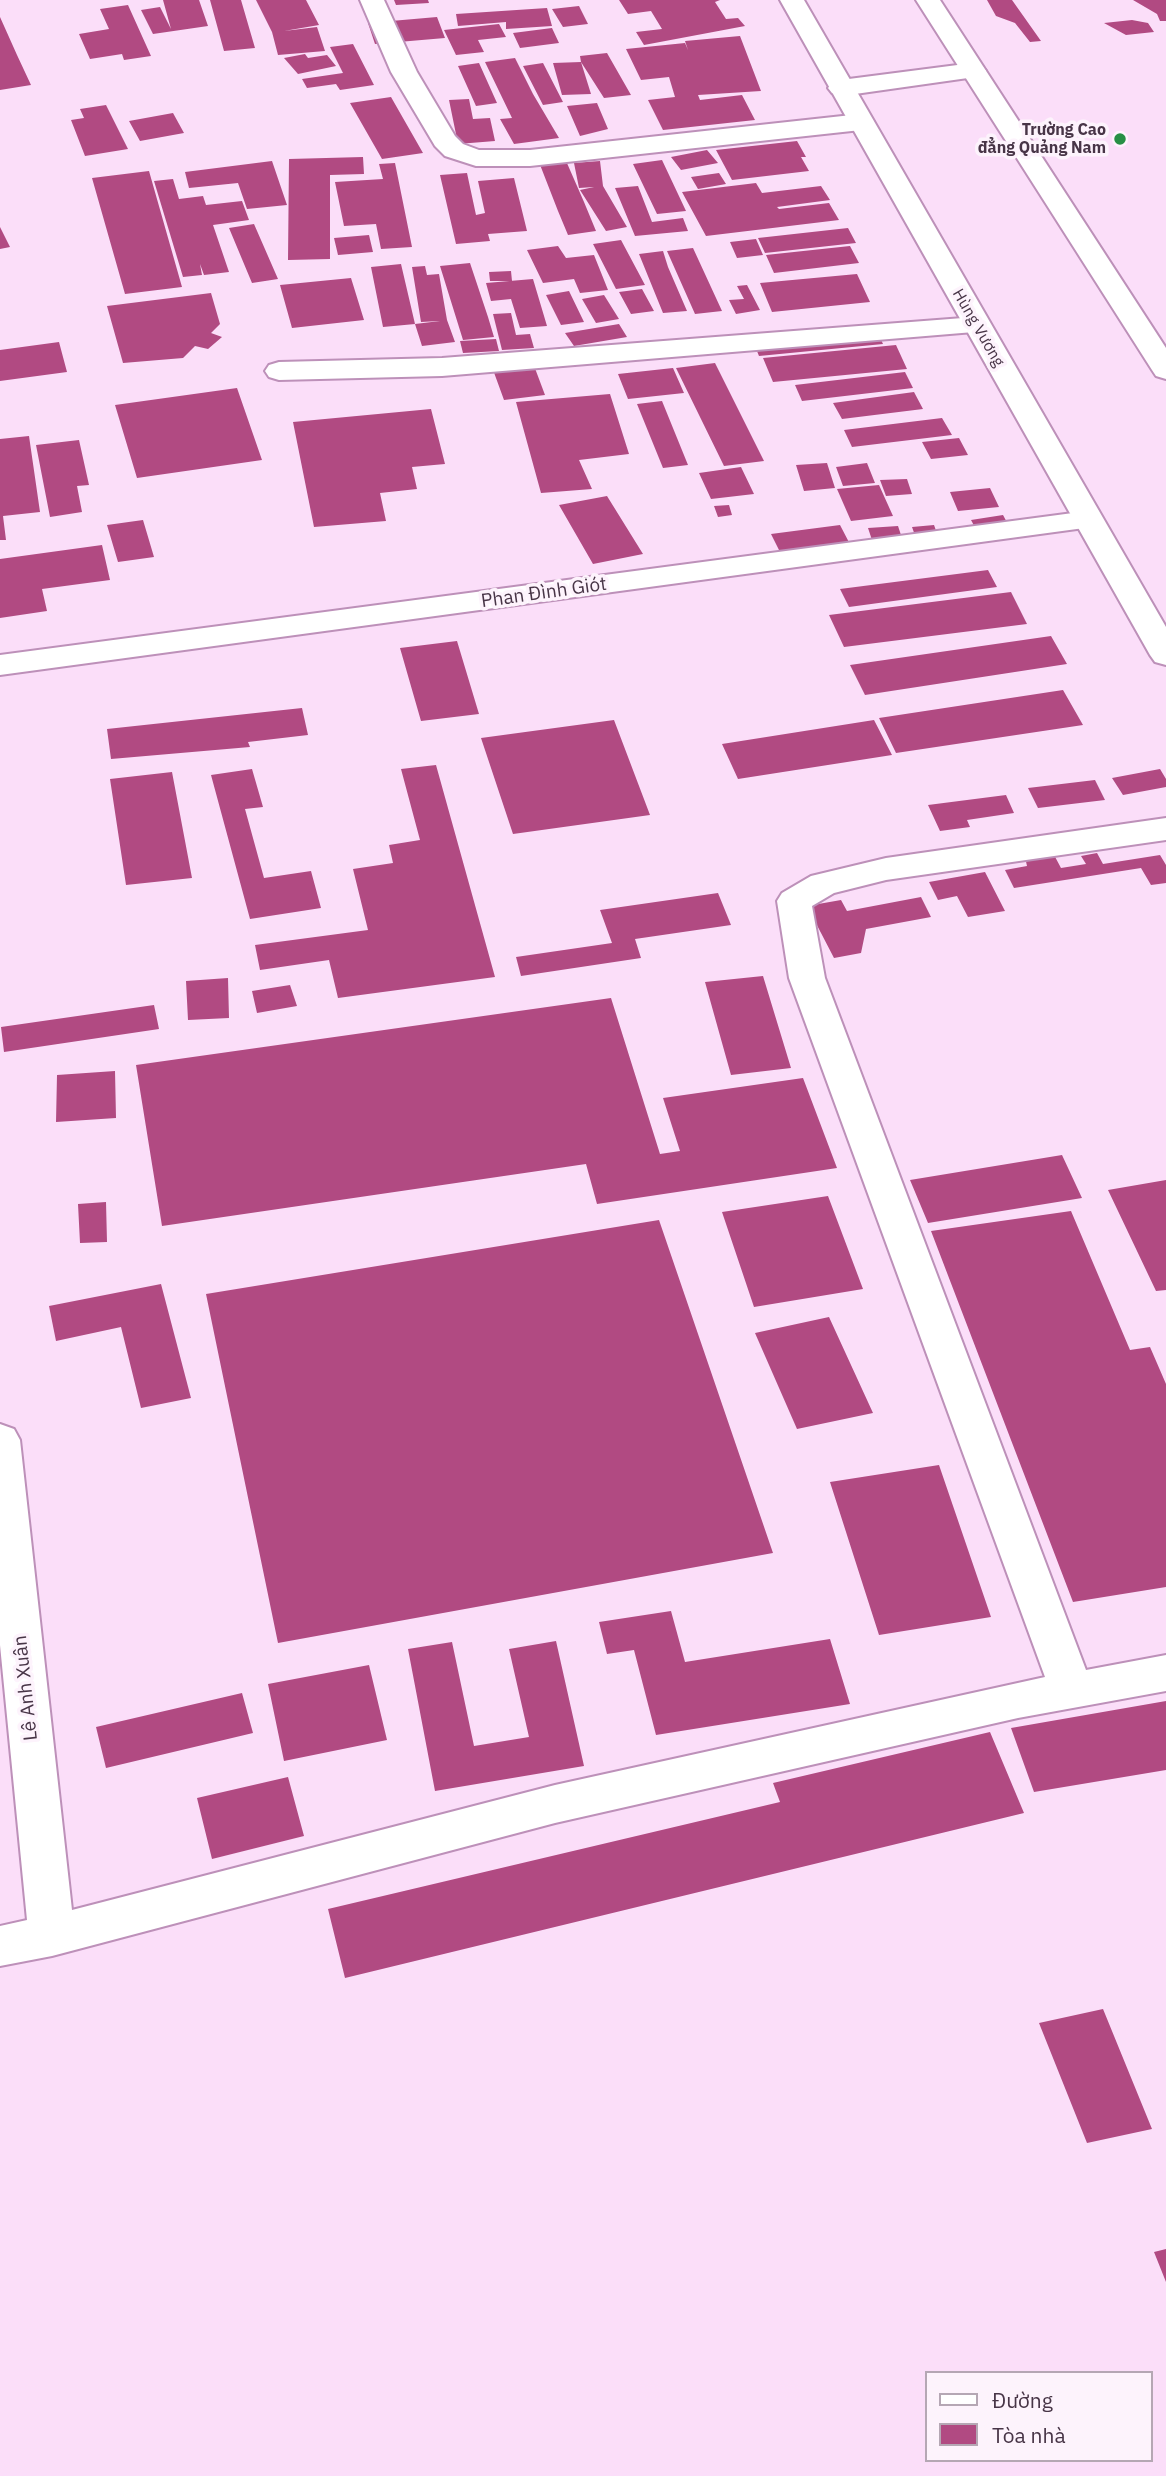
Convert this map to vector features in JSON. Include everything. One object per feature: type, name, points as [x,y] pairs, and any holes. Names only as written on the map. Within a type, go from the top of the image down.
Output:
[{"type":"street","points":[[372,0],[404,72],[444,140],[454,150],[475,158],[530,158],[861,122]]},
{"type":"street","name":"Hùng Vương","points":[[792,0],[1166,655]]},
{"type":"street","points":[[928,0],[1166,370]]},
{"type":"street","points":[[841,88],[973,71]]},
{"type":"street","points":[[279,371],[442,367],[976,325]]},
{"type":"street","name":"Phan Đình Giót","points":[[0,665],[1088,520]]},
{"type":"street","points":[[1072,1690],[807,978],[794,901],[823,884],[886,869],[1166,829]]},
{"type":"street","name":"Lê Anh Xuân","points":[[0,1440],[52,1936]]},
{"type":"street","points":[[0,1946],[52,1936],[555,1804],[1072,1690],[1166,1673]]},
{"type":"building","points":[[163,0],[199,0],[208,26],[153,34],[141,10],[160,7],[171,29]]},
{"type":"building","points":[[210,0],[241,0],[255,48],[224,51]]},
{"type":"building","points":[[256,0],[306,0],[319,25],[284,31],[317,27],[325,51],[278,55],[272,32]]},
{"type":"building","points":[[394,0],[428,0],[429,3],[396,5]]},
{"type":"building","points":[[619,0],[720,0],[715,2],[726,19],[738,18],[745,26],[644,45],[636,32],[662,29],[651,11],[628,14]]},
{"type":"building","points":[[987,0],[1012,0],[1041,41],[1030,42],[1015,23],[996,16]]},
{"type":"building","points":[[1133,0],[1166,0],[1166,21],[1160,21],[1157,14]]},
{"type":"building","points":[[128,5],[151,56],[124,60],[122,54],[90,59],[79,34],[109,29],[100,9]]},
{"type":"building","points":[[579,6],[588,24],[563,27],[552,9]]},
{"type":"building","points":[[547,8],[552,26],[506,29],[506,22],[458,26],[456,14]]},
{"type":"building","points":[[0,17],[17,55],[31,85],[0,90]]},
{"type":"building","points":[[437,17],[445,38],[375,44],[368,23]]},
{"type":"building","points":[[1132,20],[1148,23],[1154,32],[1126,35],[1104,23]]},
{"type":"building","points":[[499,24],[506,37],[478,40],[484,52],[456,55],[444,30]]},
{"type":"building","points":[[552,28],[559,43],[520,48],[513,33]]},
{"type":"building","points":[[740,36],[761,91],[698,95],[700,100],[742,95],[755,120],[663,130],[648,100],[675,97],[669,77],[641,80],[626,49],[685,43],[688,50],[685,41]]},
{"type":"building","points":[[353,44],[374,85],[340,90],[336,84],[307,88],[302,79],[343,73],[330,47]]},
{"type":"building","points":[[607,53],[631,95],[604,98],[581,62],[580,56]]},
{"type":"building","points":[[305,54],[308,58],[327,55],[336,66],[298,74],[284,58]]},
{"type":"building","points":[[515,58],[559,138],[514,144],[500,119],[512,118],[485,62]]},
{"type":"building","points":[[581,62],[591,94],[562,95],[553,63]]},
{"type":"building","points":[[479,63],[497,103],[476,106],[458,66]]},
{"type":"building","points":[[543,63],[563,102],[543,105],[523,66]]},
{"type":"building","points":[[391,97],[423,153],[382,159],[350,103]]},
{"type":"building","points":[[469,99],[473,119],[490,118],[495,141],[458,144],[449,100]]},
{"type":"building","points":[[597,103],[608,129],[580,136],[567,106]]},
{"type":"building","points":[[106,105],[128,149],[85,156],[71,120],[84,118],[80,109]]},
{"type":"building","points":[[173,113],[184,133],[140,141],[129,121]]},
{"type":"building","points":[[797,141],[806,157],[801,157],[809,171],[732,180],[716,150]]},
{"type":"building","points":[[707,150],[718,163],[681,170],[671,157]]},
{"type":"building","points":[[563,154],[596,231],[568,235],[537,157]]},
{"type":"building","points":[[363,157],[364,174],[330,175],[330,259],[288,260],[289,159]]},
{"type":"building","points":[[662,160],[686,211],[657,214],[633,164]]},
{"type":"building","points":[[272,161],[287,205],[247,209],[238,183],[189,188],[185,172]]},
{"type":"building","points":[[600,161],[603,186],[627,227],[606,231],[580,190],[594,187],[579,188],[574,163]]},
{"type":"building","points":[[395,163],[412,247],[381,249],[376,224],[344,226],[335,182],[383,179],[379,164]]},
{"type":"building","points":[[149,171],[182,287],[125,294],[92,178]]},
{"type":"building","points":[[467,173],[476,215],[485,213],[478,181],[514,178],[527,231],[488,234],[490,241],[456,244],[440,175]]},
{"type":"building","points":[[719,173],[726,184],[698,189],[691,177]]},
{"type":"building","points":[[173,179],[179,199],[203,196],[206,205],[242,201],[249,220],[213,225],[229,272],[204,275],[200,264],[202,275],[183,277],[154,181]]},
{"type":"building","points":[[756,183],[762,193],[821,186],[830,200],[777,207],[779,209],[829,203],[839,220],[706,236],[682,192]]},
{"type":"building","points":[[638,186],[652,222],[683,218],[688,231],[635,236],[615,188]]},
{"type":"building","points":[[254,224],[278,279],[252,283],[229,228]]},
{"type":"building","points":[[0,227],[10,247],[0,249]]},
{"type":"building","points":[[848,228],[856,243],[765,253],[758,238]]},
{"type":"building","points":[[369,235],[373,252],[338,255],[334,238]]},
{"type":"building","points":[[756,239],[763,255],[737,258],[730,242]]},
{"type":"building","points":[[621,240],[645,285],[616,289],[593,244]]},
{"type":"building","points":[[558,246],[566,258],[594,255],[608,290],[580,293],[574,279],[543,283],[527,250]]},
{"type":"building","points":[[850,246],[859,263],[774,273],[766,255]]},
{"type":"building","points":[[693,248],[722,311],[695,314],[667,251]]},
{"type":"building","points":[[663,251],[687,311],[663,313],[639,254]]},
{"type":"building","points":[[470,263],[494,337],[463,340],[440,266]]},
{"type":"building","points":[[401,264],[415,324],[383,327],[371,267]]},
{"type":"building","points":[[425,266],[427,275],[439,274],[447,320],[455,342],[422,346],[415,324],[440,321],[421,322],[412,267]]},
{"type":"building","points":[[511,271],[512,281],[490,281],[489,272]]},
{"type":"building","points":[[857,274],[870,302],[772,312],[760,283]]},
{"type":"building","points":[[351,278],[364,320],[292,328],[280,285]]},
{"type":"building","points":[[533,279],[547,326],[520,328],[511,299],[491,301],[486,283]]},
{"type":"building","points":[[747,285],[760,310],[736,314],[729,300],[744,299],[737,286]]},
{"type":"building","points":[[642,289],[654,311],[631,314],[619,292]]},
{"type":"building","points":[[569,291],[584,322],[561,325],[546,295]]},
{"type":"building","points":[[211,293],[220,324],[211,333],[222,337],[208,349],[195,346],[183,358],[123,363],[107,306]]},
{"type":"building","points":[[604,295],[619,319],[596,323],[582,299]]},
{"type":"building","points":[[511,313],[516,335],[530,334],[534,348],[502,350],[493,314]]},
{"type":"building","points":[[619,324],[627,337],[574,346],[565,333]]},
{"type":"building","points":[[875,327],[883,344],[759,356],[752,339]]},
{"type":"building","points":[[496,339],[499,351],[463,353],[460,341]]},
{"type":"building","points":[[59,342],[67,372],[0,381],[0,350]]},
{"type":"building","points":[[896,345],[907,369],[773,382],[763,358]]},
{"type":"building","points":[[533,363],[545,395],[504,400],[492,367]]},
{"type":"building","points":[[715,363],[764,461],[724,466],[676,368]]},
{"type":"building","points":[[673,368],[684,393],[628,399],[618,374]]},
{"type":"building","points":[[905,372],[913,388],[802,401],[795,385]]},
{"type":"building","points":[[237,388],[262,460],[137,478],[115,405]]},
{"type":"building","points":[[914,392],[923,409],[842,419],[833,403]]},
{"type":"building","points":[[610,394],[629,454],[579,460],[592,489],[541,493],[516,402]]},
{"type":"building","points":[[662,401],[688,465],[663,468],[637,404]]},
{"type":"building","points":[[431,409],[445,464],[412,467],[417,489],[380,493],[386,521],[314,527],[293,422]]},
{"type":"building","points":[[942,418],[952,435],[852,447],[844,430]]},
{"type":"building","points":[[29,436],[40,512],[3,516],[6,540],[0,540],[0,439]]},
{"type":"building","points":[[959,438],[968,455],[931,459],[922,442]]},
{"type":"building","points":[[79,440],[89,485],[77,486],[82,512],[50,517],[36,445]]},
{"type":"building","points":[[827,463],[835,488],[804,491],[796,465]]},
{"type":"building","points":[[867,463],[875,483],[843,486],[836,467]]},
{"type":"building","points":[[741,467],[754,494],[711,499],[699,473]]},
{"type":"building","points":[[907,479],[912,494],[886,496],[880,480]]},
{"type":"building","points":[[879,485],[893,516],[851,521],[837,489]]},
{"type":"building","points":[[990,488],[999,507],[958,511],[950,492]]},
{"type":"building","points":[[607,496],[643,554],[593,564],[559,505]]},
{"type":"building","points":[[729,505],[732,515],[718,517],[714,506]]},
{"type":"building","points":[[1003,515],[1010,528],[978,533],[971,520]]},
{"type":"building","points":[[143,520],[154,557],[118,562],[107,525]]},
{"type":"building","points":[[840,525],[853,550],[784,560],[771,534]]},
{"type":"building","points":[[934,525],[939,539],[917,541],[912,527]]},
{"type":"building","points":[[898,526],[904,544],[874,546],[868,528]]},
{"type":"building","points":[[102,545],[110,580],[42,589],[47,611],[0,618],[0,559]]},
{"type":"building","points":[[988,570],[997,587],[849,607],[840,589]]},
{"type":"building","points":[[1011,592],[1027,624],[844,647],[829,615]]},
{"type":"building","points":[[1051,636],[1067,664],[865,695],[850,665]]},
{"type":"building","points":[[457,641],[479,714],[421,721],[400,648]]},
{"type":"building","points":[[1063,690],[1083,725],[896,753],[879,718]]},
{"type":"building","points":[[302,708],[308,735],[248,742],[250,747],[111,759],[107,729]]},
{"type":"building","points":[[614,720],[650,815],[513,834],[481,738]]},
{"type":"building","points":[[874,720],[892,755],[738,779],[722,744]]},
{"type":"building","points":[[436,765],[495,977],[338,998],[329,960],[260,970],[255,945],[368,930],[353,869],[393,863],[389,845],[420,840],[401,769]]},
{"type":"building","points":[[252,769],[263,807],[245,809],[264,878],[311,871],[321,908],[250,919],[211,775]]},
{"type":"building","points":[[1160,769],[1166,779],[1166,787],[1123,795],[1112,778]]},
{"type":"building","points":[[172,772],[192,878],[126,885],[110,779]]},
{"type":"building","points":[[1095,780],[1105,800],[1038,808],[1028,788]]},
{"type":"building","points":[[1006,795],[1014,813],[967,820],[970,827],[940,831],[928,805]]},
{"type":"building","points":[[1053,853],[1061,868],[1086,864],[1081,856],[1097,853],[1103,864],[1160,855],[1166,865],[1166,883],[1151,885],[1141,868],[1014,888],[1005,870],[1027,866],[1025,857]]},
{"type":"building","points":[[985,872],[1005,911],[968,917],[957,896],[938,900],[929,882]]},
{"type":"building","points":[[718,893],[731,925],[635,939],[641,958],[521,976],[516,957],[612,943],[600,910]]},
{"type":"building","points":[[921,897],[931,917],[866,929],[861,953],[834,958],[807,906],[841,900],[847,911]]},
{"type":"building","points":[[763,976],[791,1068],[731,1075],[705,982]]},
{"type":"building","points":[[228,978],[229,1018],[188,1020],[186,981]]},
{"type":"building","points":[[290,985],[297,1006],[257,1013],[252,991]]},
{"type":"building","points":[[611,998],[660,1154],[680,1151],[663,1098],[803,1078],[837,1168],[597,1204],[586,1164],[162,1226],[136,1065]]},
{"type":"building","points":[[154,1005],[159,1029],[4,1052],[1,1027]]},
{"type":"building","points":[[115,1071],[116,1118],[56,1122],[57,1075]]},
{"type":"building","points":[[1062,1155],[1082,1198],[928,1223],[910,1180]]},
{"type":"building","points":[[1166,1180],[1166,1290],[1156,1291],[1108,1190]]},
{"type":"building","points":[[828,1196],[863,1289],[754,1307],[722,1212]]},
{"type":"building","points":[[106,1202],[107,1242],[80,1243],[78,1204]]},
{"type":"building","points":[[1071,1211],[1130,1350],[1150,1347],[1166,1384],[1166,1587],[1073,1602],[931,1231]]},
{"type":"building","points":[[659,1220],[773,1553],[278,1643],[206,1294]]},
{"type":"building","points":[[161,1284],[191,1398],[141,1408],[121,1327],[56,1341],[49,1306]]},
{"type":"building","points":[[829,1317],[873,1413],[797,1429],[755,1333]]},
{"type":"building","points":[[939,1465],[991,1617],[879,1635],[830,1482]]},
{"type":"building","points":[[671,1611],[685,1662],[830,1639],[850,1704],[656,1735],[634,1650],[607,1654],[599,1622]]},
{"type":"building","points":[[556,1641],[584,1766],[435,1791],[408,1649],[452,1642],[474,1746],[529,1737],[509,1649]]},
{"type":"building","points":[[369,1665],[387,1740],[284,1761],[268,1684]]},
{"type":"building","points":[[242,1693],[253,1733],[106,1768],[96,1727]]},
{"type":"building","points":[[1166,1701],[1166,1770],[1034,1792],[1011,1728]]},
{"type":"building","points":[[990,1732],[1024,1813],[345,1978],[328,1909],[780,1802],[773,1783]]},
{"type":"building","points":[[288,1777],[304,1836],[212,1859],[197,1798]]},
{"type":"building","points":[[1103,2009],[1152,2129],[1087,2143],[1039,2023]]},
{"type":"building","points":[[1166,2249],[1166,2282],[1154,2252]]},
{"type":"place","name":"Trường Cao đẳng Quảng Nam","points":[[1120,139]]}]
